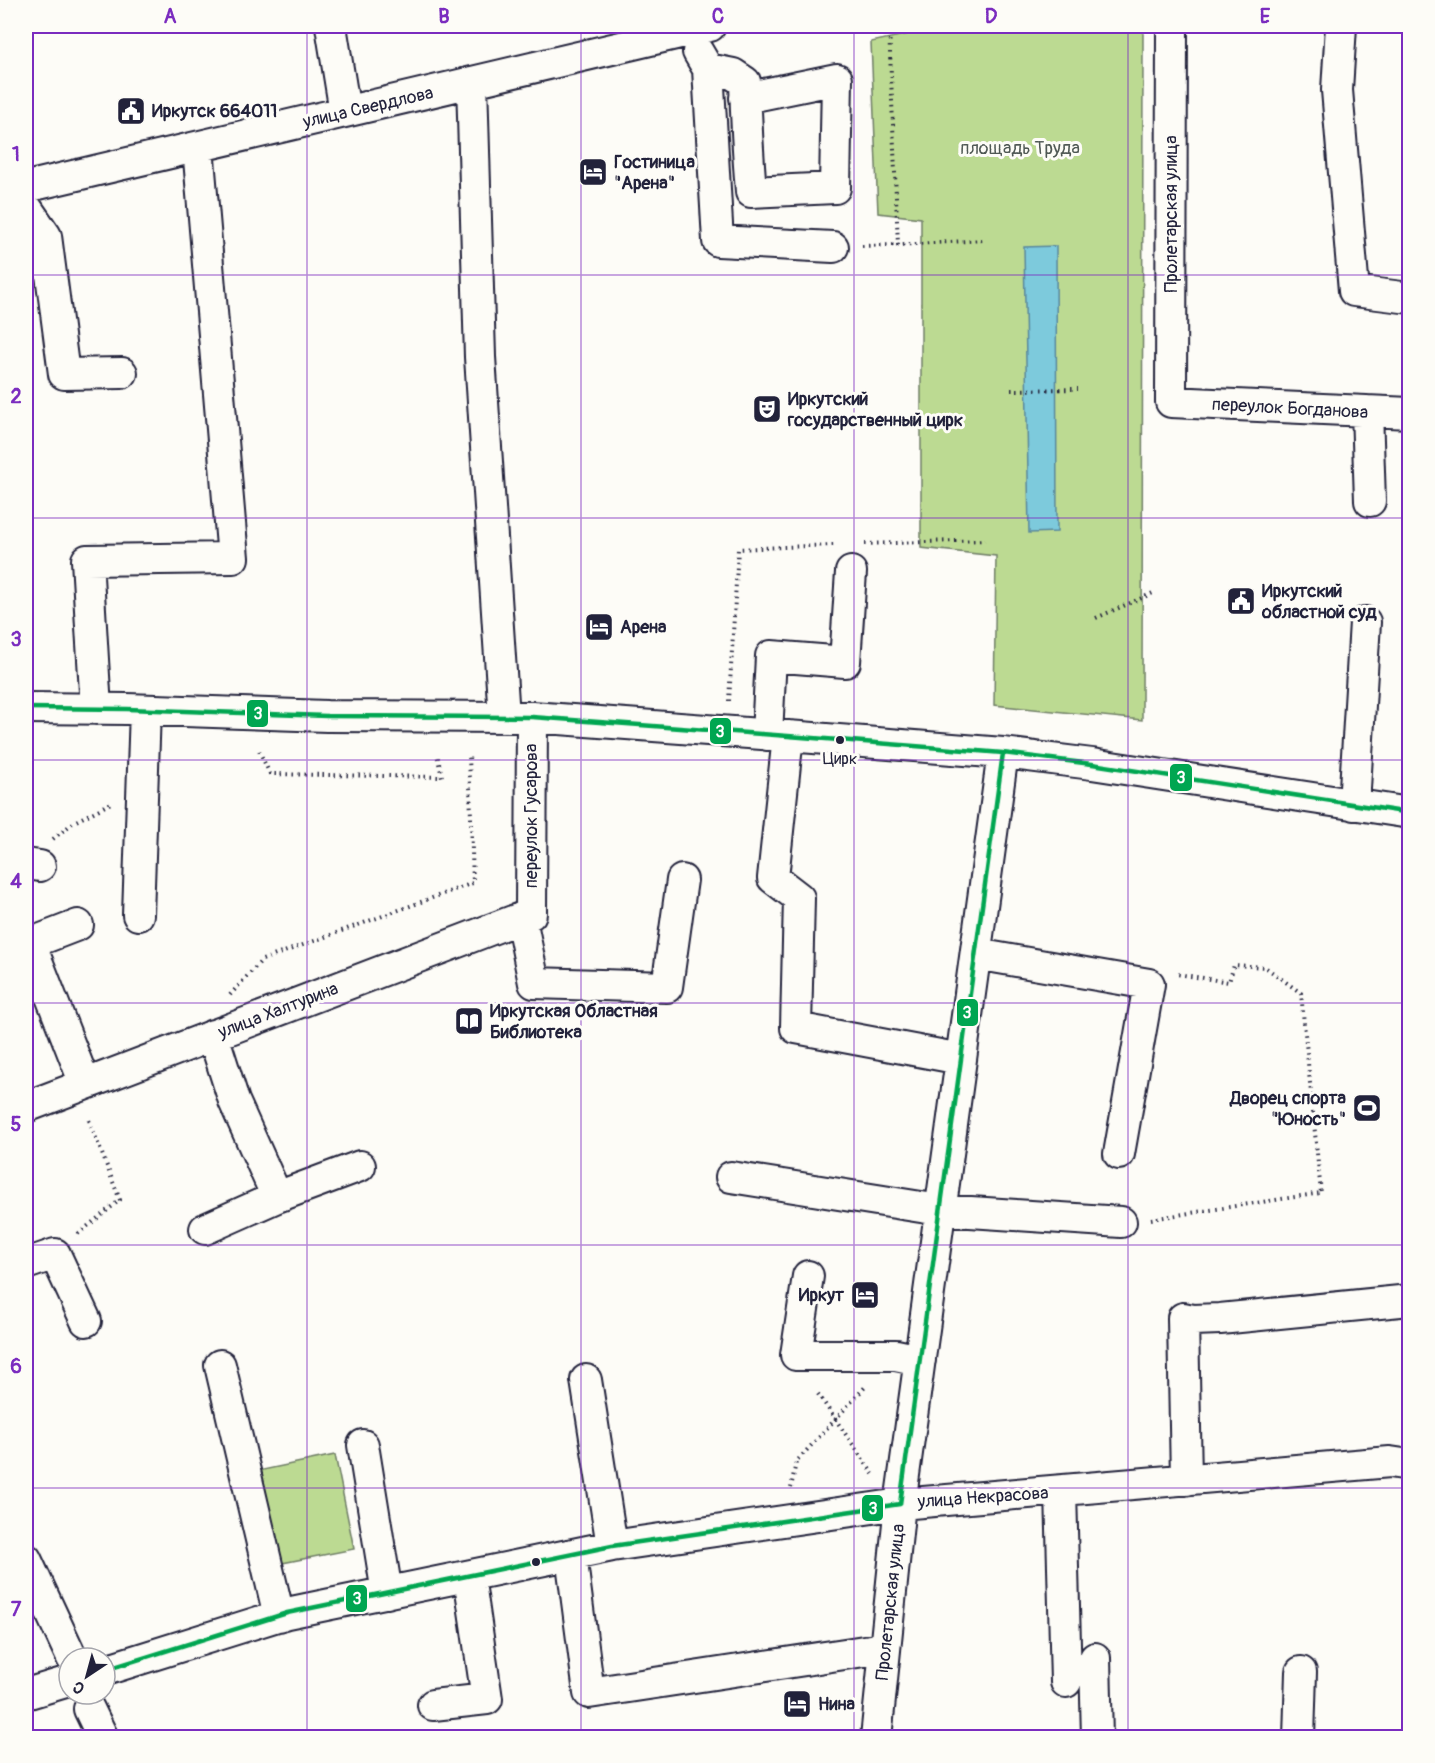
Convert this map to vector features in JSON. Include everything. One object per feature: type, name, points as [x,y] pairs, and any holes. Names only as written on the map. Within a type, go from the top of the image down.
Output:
[{"type":"street","points":[[331,26],[345,112]]},
{"type":"street","name":"Пролетарская улица","points":[[1171,402],[1172,26]]},
{"type":"street","points":[[1341,26],[1337,90],[1354,291],[1410,298]]},
{"type":"street","points":[[698,29],[708,69],[718,241],[833,247]]},
{"type":"street","name":"улица Свердлова","points":[[26,187],[698,29]]},
{"type":"street","points":[[708,69],[734,74],[745,82],[745,98],[747,149],[751,192],[835,188],[837,79],[745,98]]},
{"type":"street","name":"переулок Гусарова","points":[[472,82],[480,357],[518,717],[526,916],[534,983],[667,987],[682,880]]},
{"type":"street","points":[[96,709],[87,560],[233,558],[198,147]]},
{"type":"street","points":[[26,207],[46,236],[64,374],[122,373]]},
{"type":"street","name":"переулок Богданова","points":[[1171,402],[1410,413]]},
{"type":"street","points":[[1366,411],[1370,501]]},
{"type":"street","points":[[850,554],[845,662],[771,656],[777,736],[773,878],[799,898],[796,1028],[961,1059]]},
{"type":"street","points":[[1354,805],[1365,622]]},
{"type":"street","points":[[26,708],[327,716],[518,717],[1004,753],[1092,764],[1410,813]]},
{"type":"street","points":[[138,915],[145,710]]},
{"type":"street","name":"Пролетарская улица","points":[[876,1737],[900,1504],[908,1358],[940,1210],[1004,753]]},
{"type":"street","name":"улица Халтурина","points":[[26,1107],[526,916]]},
{"type":"street","points":[[78,925],[28,944],[85,1084]]},
{"type":"street","points":[[976,954],[1149,984],[1119,1154]]},
{"type":"street","points":[[213,1035],[234,1101],[276,1197]]},
{"type":"street","points":[[205,1229],[276,1197],[360,1166]]},
{"type":"street","points":[[731,1177],[940,1210],[1121,1222]]},
{"type":"street","points":[[26,1264],[55,1254],[86,1321]]},
{"type":"street","points":[[808,1276],[796,1355],[908,1358]]},
{"type":"street","points":[[1186,1480],[1183,1318],[1193,1320],[1220,1318],[1410,1300]]},
{"type":"street","points":[[220,1365],[279,1616]]},
{"type":"street","points":[[586,1380],[612,1546]]},
{"type":"street","points":[[363,1445],[387,1593]]},
{"type":"street","name":"улица Некрасова","points":[[117,1666],[279,1616],[612,1546],[900,1504],[1390,1462],[1410,1465]]},
{"type":"street","points":[[1061,1491],[1066,1682]]},
{"type":"street","points":[[571,1555],[589,1693],[884,1648]]},
{"type":"street","points":[[26,1559],[66,1646]]},
{"type":"street","points":[[433,1705],[487,1699],[469,1576]]},
{"type":"street","points":[[1095,1658],[1097,1737]]},
{"type":"street","points":[[1299,1737],[1301,1672]]},
{"type":"street","points":[[26,1694],[57,1685]]},
{"type":"street","points":[[89,1709],[103,1737]]},
{"type":"path","points":[[889,28],[897,245],[984,240]]},
{"type":"path","points":[[1011,390],[1078,389]]},
{"type":"path","points":[[729,701],[738,549],[850,554],[985,540]]},
{"type":"path","points":[[1096,618],[1154,593]]},
{"type":"path","points":[[259,751],[270,774],[442,777],[437,754]]},
{"type":"path","points":[[230,995],[262,960],[473,883],[469,754]]},
{"type":"path","points":[[38,857],[74,822],[142,786]]},
{"type":"path","points":[[1121,1222],[1321,1194],[1302,993],[1265,967],[1234,965],[1230,982],[1172,974]]},
{"type":"path","points":[[55,1254],[120,1200],[89,1120]]},
{"type":"path","points":[[790,1492],[796,1462],[835,1418],[908,1358]]},
{"type":"path","points":[[818,1394],[875,1477]]},
{"type":"green space","name":"площадь Труда","points":[[947,26],[1143,26],[1142,720],[994,705],[996,556],[921,548],[921,218],[878,213],[871,42]]},
{"type":"green space","points":[[335,1455],[354,1549],[277,1564],[258,1471]]},
{"type":"water","points":[[1056,246],[1057,532],[1029,533],[1024,247]]},
{"type":"transit line","name":"3","points":[[26,708],[327,716],[532,717],[788,736],[1003,753],[1092,764],[1410,813]]},
{"type":"transit line","name":"3","points":[[117,1666],[287,1613],[612,1546],[900,1504],[1003,753]]},
{"type":"place","name":"Иркутск 664011","points":[[131,111]]},
{"type":"place","name":"Гостиница \"Арена\"","points":[[593,172]]},
{"type":"place","name":"Иркутский государственный цирк","points":[[767,409]]},
{"type":"place","name":"Иркутский областной суд","points":[[1241,601]]},
{"type":"place","name":"Арена","points":[[599,627]]},
{"type":"place","name":"Цирк","points":[[840,740]]},
{"type":"place","name":"Иркутская Областная Библиотека","points":[[469,1021]]},
{"type":"place","name":"Дворец спорта \"Юность\"","points":[[1367,1108]]},
{"type":"place","name":"Иркут","points":[[865,1295]]},
{"type":"place","name":"Нина","points":[[797,1704]]}]
